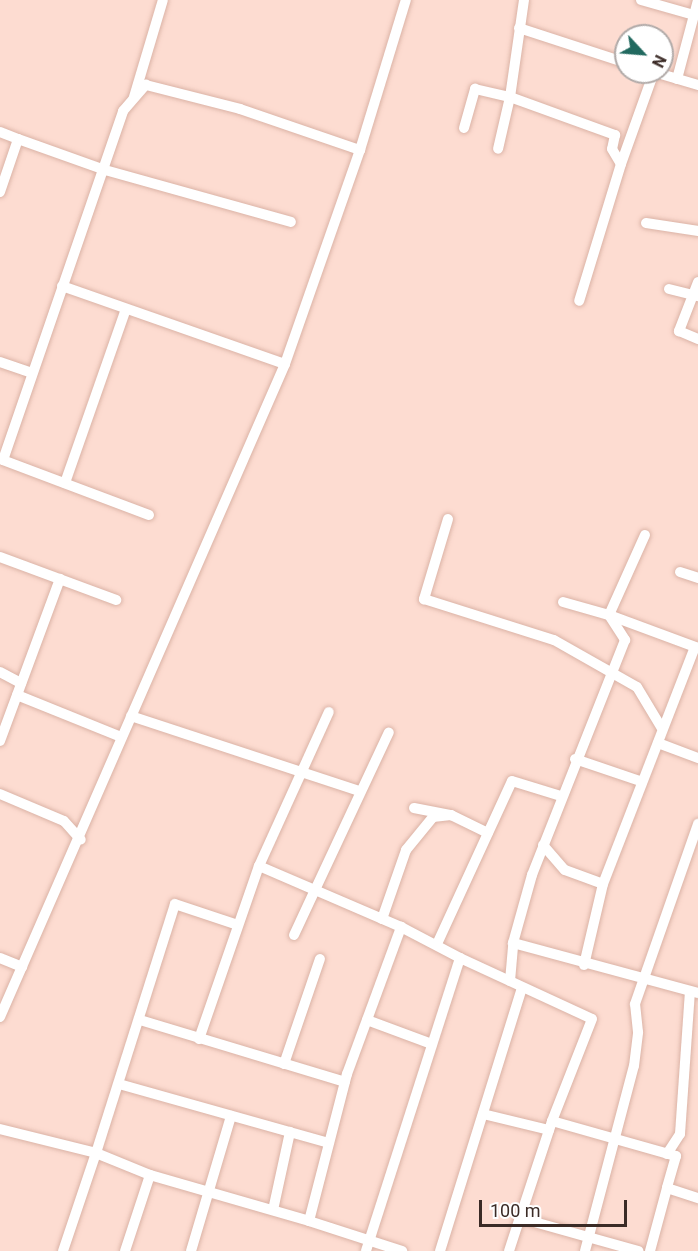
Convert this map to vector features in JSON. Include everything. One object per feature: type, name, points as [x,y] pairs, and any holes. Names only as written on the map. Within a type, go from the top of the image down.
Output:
[{"type":"street","points":[[133,100],[163,0]]},
{"type":"street","points":[[0,1017],[81,840],[121,737],[285,364],[360,150],[406,0]]},
{"type":"street","points":[[498,148],[510,98],[524,0]]},
{"type":"street","points":[[641,0],[694,15]]},
{"type":"street","points":[[677,79],[698,0]]},
{"type":"street","points":[[519,28],[614,59]]},
{"type":"street","points":[[674,78],[698,86]]},
{"type":"street","points":[[579,301],[621,164],[650,84]]},
{"type":"street","points":[[149,515],[65,483],[1,463],[105,170],[123,111],[146,85],[240,108],[360,150]]},
{"type":"street","points":[[464,128],[475,89],[510,98],[615,135],[612,149],[621,164]]},
{"type":"street","points":[[0,132],[105,170],[291,222]]},
{"type":"street","points":[[0,192],[18,140]]},
{"type":"street","points":[[645,223],[698,231]]},
{"type":"street","points":[[698,282],[697,295],[679,331],[698,339]]},
{"type":"street","points":[[62,286],[285,364]]},
{"type":"street","points":[[669,289],[697,295]]},
{"type":"street","points":[[65,483],[126,309]]},
{"type":"street","points":[[0,362],[32,374]]},
{"type":"street","points":[[448,519],[424,599],[554,640],[637,687],[661,728]]},
{"type":"street","points":[[609,615],[645,535]]},
{"type":"street","points":[[0,557],[116,600]]},
{"type":"street","points":[[680,572],[698,578]]},
{"type":"street","points":[[0,741],[60,579]]},
{"type":"street","points":[[563,602],[609,615],[696,647],[661,728],[658,743],[640,781],[603,884],[584,965]]},
{"type":"street","points":[[510,981],[513,943],[543,845],[575,759],[625,640],[609,615]]},
{"type":"street","points":[[0,672],[21,683]]},
{"type":"street","points":[[17,695],[121,737]]},
{"type":"street","points":[[200,1039],[259,866],[329,712]]},
{"type":"street","points":[[131,716],[300,774],[359,791]]},
{"type":"street","points":[[294,935],[359,791],[389,732]]},
{"type":"street","points":[[658,743],[698,758]]},
{"type":"street","points":[[575,759],[640,781]]},
{"type":"street","points":[[437,944],[512,781],[561,796]]},
{"type":"street","points":[[0,794],[64,821],[81,840]]},
{"type":"street","points":[[414,808],[451,815],[488,833]]},
{"type":"street","points":[[382,919],[406,850],[433,817],[451,815]]},
{"type":"street","points":[[585,1251],[638,1049],[635,1004],[645,981],[698,824]]},
{"type":"street","points":[[543,845],[565,870],[603,884]]},
{"type":"street","points":[[259,866],[401,927],[460,958],[592,1019],[551,1126],[509,1251]]},
{"type":"street","points":[[63,1251],[141,1020],[174,904],[238,925]]},
{"type":"street","points":[[309,1221],[345,1082],[401,927]]},
{"type":"street","points":[[513,943],[584,965],[694,992],[680,1134],[667,1154]]},
{"type":"street","points":[[0,958],[22,967]]},
{"type":"street","points":[[367,1246],[460,958]]},
{"type":"street","points":[[284,1064],[320,959]]},
{"type":"street","points":[[440,1251],[522,987]]},
{"type":"street","points":[[141,1020],[345,1082]]},
{"type":"street","points":[[367,1020],[432,1044]]},
{"type":"street","points":[[119,1084],[329,1143]]},
{"type":"street","points":[[483,1114],[615,1138],[676,1156],[650,1251]]},
{"type":"street","points":[[191,1251],[231,1116]]},
{"type":"street","points":[[0,1129],[96,1154],[150,1174],[309,1221],[367,1246],[402,1251]]},
{"type":"street","points":[[273,1210],[290,1132]]},
{"type":"street","points":[[125,1251],[150,1174]]},
{"type":"street","points":[[667,1188],[698,1198]]},
{"type":"street","points":[[520,1218],[638,1251]]}]
